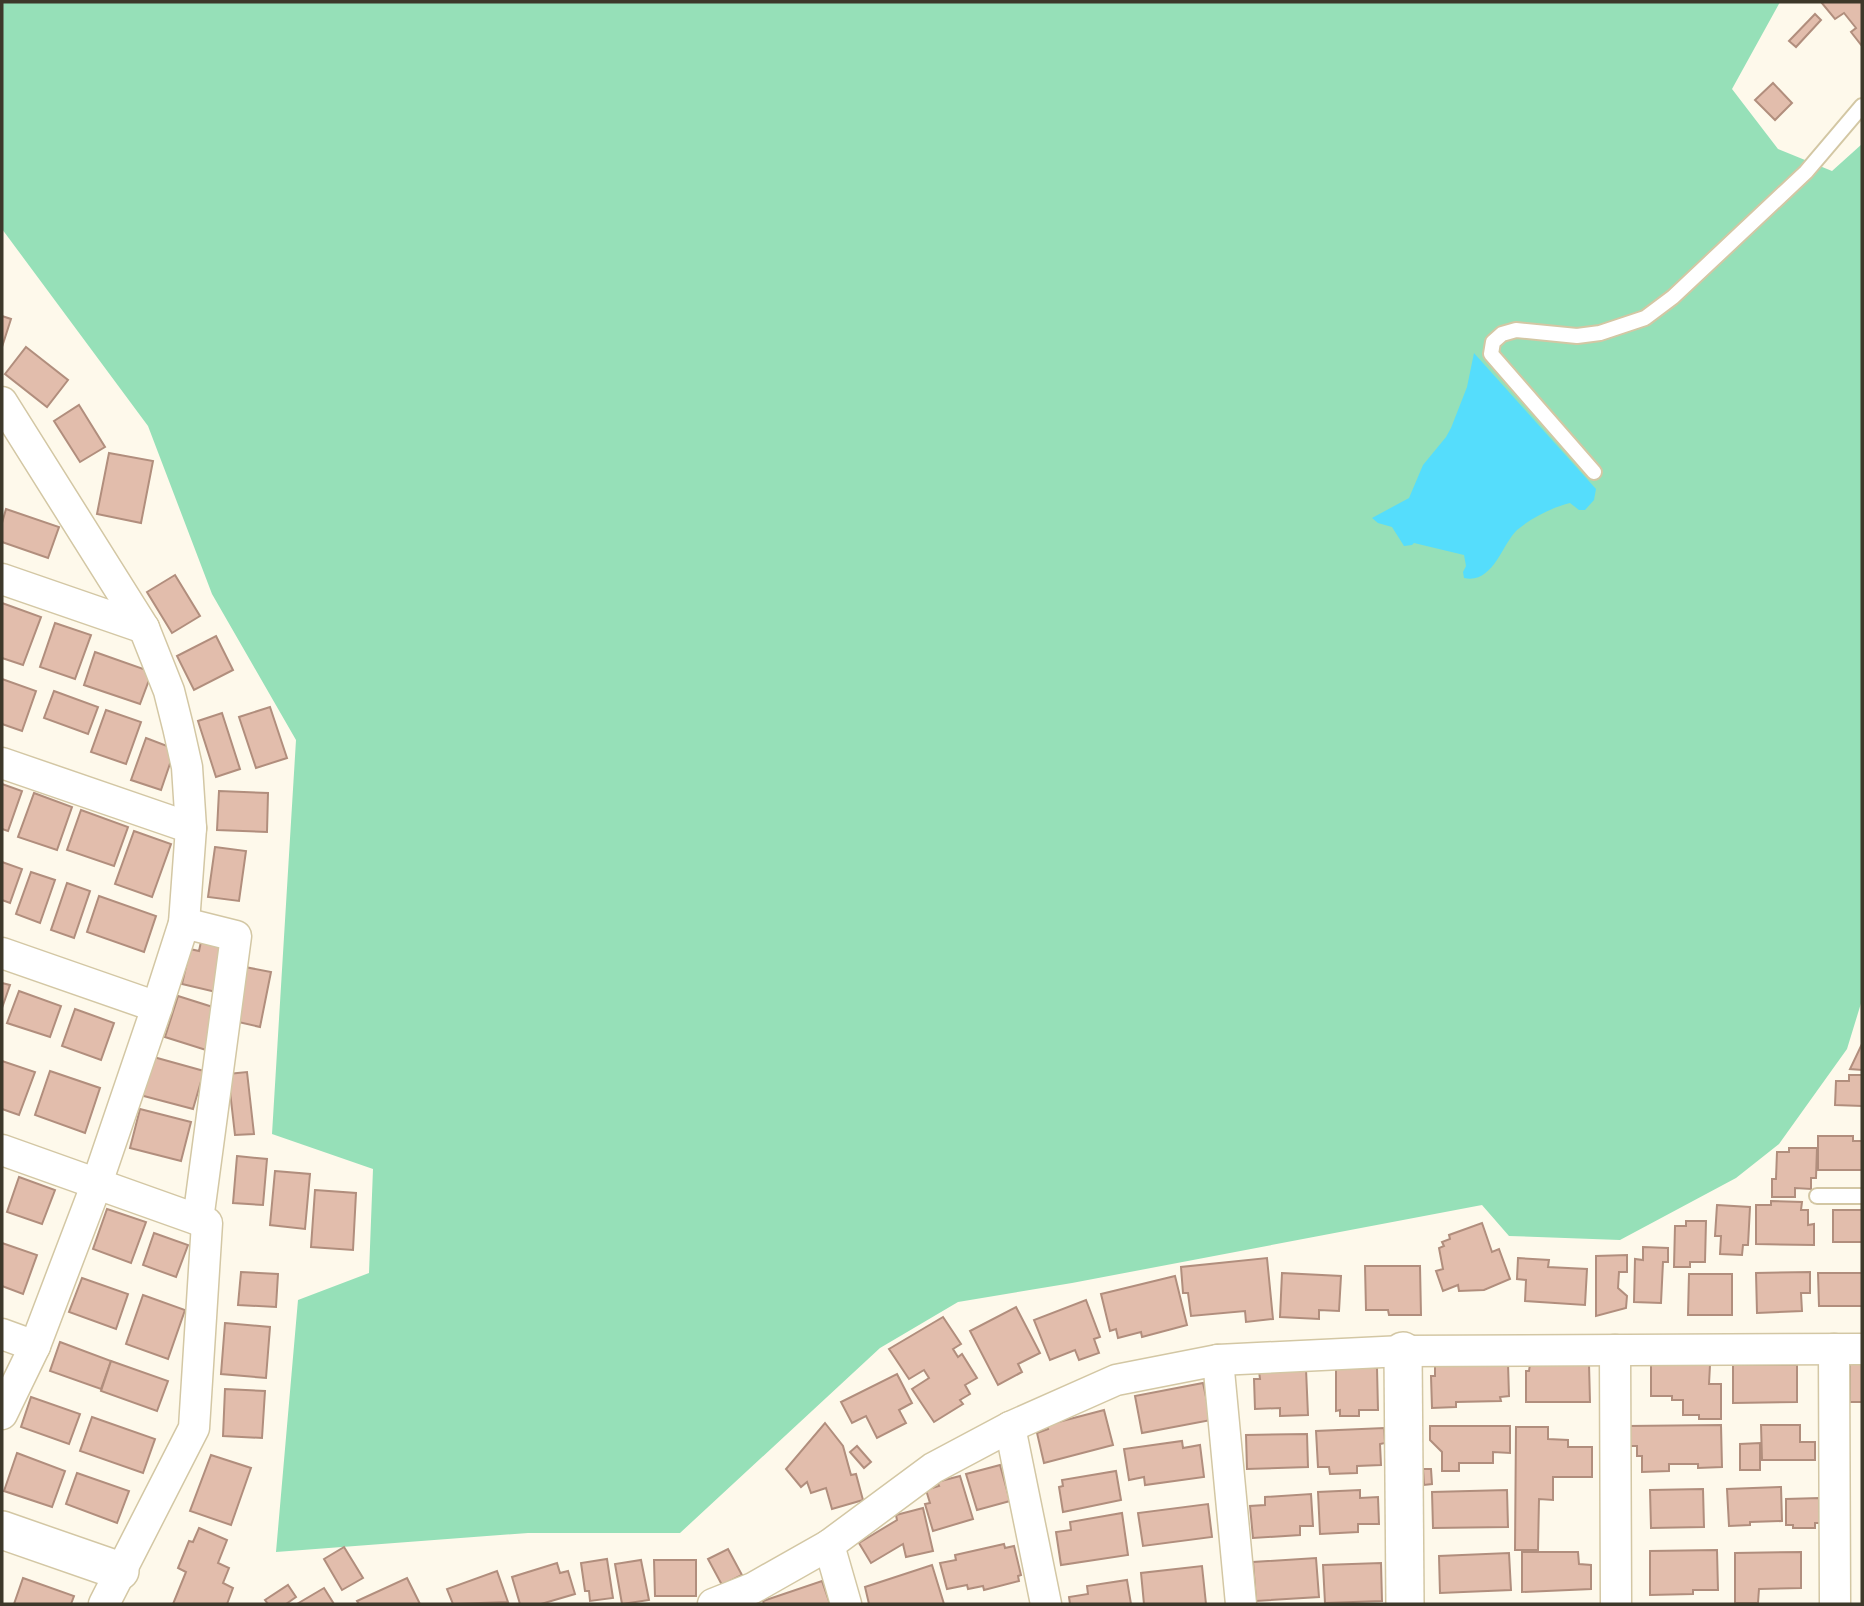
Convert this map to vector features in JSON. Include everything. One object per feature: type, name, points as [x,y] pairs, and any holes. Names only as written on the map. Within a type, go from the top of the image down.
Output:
[{"type":"street","points":[[2,402],[144,628],[169,691],[178,726],[187,766],[191,828],[184,923],[157,1007],[97,1183],[35,1346],[2,1414]]},
{"type":"street","points":[[2,579],[144,628]]},
{"type":"street","points":[[2,763],[191,828]]},
{"type":"street","points":[[184,923],[236,936],[198,1220]]},
{"type":"street","points":[[2,953],[157,1007]]},
{"type":"street","points":[[2,1150],[207,1223],[194,1428],[104,1604]]},
{"type":"street","points":[[2,1334],[35,1346]]},
{"type":"street","points":[[713,1604],[753,1588],[829,1545],[933,1468],[1010,1427],[1116,1380],[1218,1360],[1403,1351],[1848,1349],[1835,1604]]},
{"type":"street","points":[[1615,1350],[1616,1604]]},
{"type":"street","points":[[1403,1351],[1405,1604]]},
{"type":"street","points":[[1218,1360],[1241,1604]]},
{"type":"street","points":[[1010,1427],[1046,1604]]},
{"type":"street","points":[[2,1530],[120,1571]]},
{"type":"street","points":[[829,1545],[846,1604]]},
{"type":"lane","points":[[1594,472],[1491,354],[1493,342],[1502,334],[1516,330],[1577,336],[1600,333],[1645,318],[1673,297],[1806,172],[1862,106]]},
{"type":"lane","points":[[1816,1196],[1862,1196]]},
{"type":"green space","points":[[2,2],[1780,2],[1732,89],[1778,149],[1832,171],[1862,144],[1862,1000],[1847,1049],[1779,1144],[1736,1178],[1620,1240],[1509,1236],[1482,1205],[958,1302],[880,1348],[680,1533],[528,1533],[276,1552],[298,1300],[369,1273],[373,1169],[272,1134],[296,740],[212,594],[148,426],[2,229]]},
{"type":"water","points":[[1474,353],[1596,489],[1594,500],[1585,510],[1579,510],[1570,503],[1542,513],[1517,530],[1489,570],[1474,578],[1464,578],[1464,555],[1414,543],[1404,546],[1392,527],[1372,518],[1409,498],[1423,465],[1451,428],[1467,387]]},
{"type":"building","points":[[1821,2],[1862,2],[1862,46],[1851,32],[1856,28],[1844,13],[1835,19]]},
{"type":"building","points":[[1815,14],[1821,20],[1796,47],[1789,41]]},
{"type":"building","points":[[1773,83],[1792,103],[1775,120],[1755,100]]},
{"type":"building","points":[[2,316],[11,319],[2,347]]},
{"type":"building","points":[[26,347],[68,380],[47,407],[5,374]]},
{"type":"building","points":[[79,405],[105,447],[80,462],[54,421]]},
{"type":"building","points":[[109,453],[153,461],[141,523],[97,514]]},
{"type":"building","points":[[6,509],[59,527],[48,558],[2,542],[2,523]]},
{"type":"building","points":[[175,575],[200,616],[172,633],[147,592]]},
{"type":"building","points":[[2,603],[41,617],[23,665],[2,658]]},
{"type":"building","points":[[55,623],[91,635],[75,679],[40,667]]},
{"type":"building","points":[[216,636],[233,670],[194,690],[177,656]]},
{"type":"building","points":[[95,652],[152,672],[140,704],[84,685]]},
{"type":"building","points":[[2,679],[36,691],[22,731],[2,724]]},
{"type":"building","points":[[54,691],[98,707],[88,734],[44,718]]},
{"type":"building","points":[[270,707],[287,758],[256,768],[239,717]]},
{"type":"building","points":[[106,710],[141,722],[126,764],[91,752]]},
{"type":"building","points":[[222,713],[240,769],[216,777],[198,721]]},
{"type":"building","points":[[146,738],[175,749],[161,790],[131,780]]},
{"type":"building","points":[[2,784],[22,791],[8,831],[2,829]]},
{"type":"building","points":[[219,791],[268,793],[267,832],[217,830]]},
{"type":"building","points":[[34,793],[72,807],[57,850],[18,837]]},
{"type":"building","points":[[81,810],[128,827],[114,866],[67,850]]},
{"type":"building","points":[[134,831],[171,844],[152,897],[115,884]]},
{"type":"building","points":[[215,847],[246,851],[239,901],[208,897]]},
{"type":"building","points":[[2,862],[22,869],[10,903],[2,900]]},
{"type":"building","points":[[31,872],[55,880],[40,923],[16,914]]},
{"type":"building","points":[[67,883],[90,891],[74,938],[51,930]]},
{"type":"building","points":[[99,896],[156,916],[144,952],[87,932]]},
{"type":"building","points":[[202,937],[222,941],[216,992],[182,984],[190,949],[199,951]]},
{"type":"building","points":[[245,967],[271,972],[260,1027],[234,1021]]},
{"type":"building","points":[[2,983],[10,985],[2,1008]]},
{"type":"building","points":[[19,991],[61,1006],[50,1037],[7,1023]]},
{"type":"building","points":[[178,996],[219,1009],[206,1050],[165,1037]]},
{"type":"building","points":[[75,1009],[114,1023],[101,1060],[62,1046]]},
{"type":"building","points":[[1862,1044],[1862,1070],[1850,1069]]},
{"type":"building","points":[[150,1056],[204,1071],[193,1109],[140,1095]]},
{"type":"building","points":[[2,1061],[35,1072],[19,1115],[2,1109]]},
{"type":"building","points":[[50,1071],[100,1088],[85,1133],[35,1115]]},
{"type":"building","points":[[247,1072],[254,1134],[235,1135],[228,1074]]},
{"type":"building","points":[[1849,1075],[1862,1075],[1862,1106],[1835,1105],[1836,1081],[1849,1081]]},
{"type":"building","points":[[140,1109],[191,1122],[181,1161],[130,1148]]},
{"type":"building","points":[[1818,1136],[1853,1136],[1853,1141],[1862,1141],[1862,1170],[1818,1170]]},
{"type":"building","points":[[1789,1148],[1817,1148],[1816,1178],[1811,1178],[1811,1189],[1795,1188],[1795,1197],[1772,1197],[1777,1152],[1789,1152]]},
{"type":"building","points":[[237,1156],[267,1159],[263,1205],[233,1203]]},
{"type":"building","points":[[275,1171],[310,1174],[305,1229],[270,1225]]},
{"type":"building","points":[[19,1177],[55,1190],[42,1224],[7,1212]]},
{"type":"building","points":[[315,1190],[356,1193],[353,1250],[311,1247]]},
{"type":"building","points":[[1771,1201],[1802,1202],[1801,1210],[1808,1210],[1808,1225],[1814,1224],[1814,1245],[1756,1244],[1756,1205],[1771,1205]]},
{"type":"building","points":[[1717,1205],[1750,1207],[1748,1245],[1743,1245],[1742,1255],[1720,1254],[1721,1236],[1715,1236]]},
{"type":"building","points":[[107,1209],[146,1222],[131,1263],[93,1249]]},
{"type":"building","points":[[1833,1210],[1862,1210],[1862,1242],[1833,1242]]},
{"type":"building","points":[[1686,1221],[1706,1221],[1705,1262],[1690,1262],[1690,1267],[1674,1267],[1675,1226],[1686,1226]]},
{"type":"building","points":[[1482,1223],[1492,1252],[1499,1249],[1510,1279],[1484,1290],[1459,1291],[1458,1285],[1443,1291],[1436,1271],[1443,1269],[1439,1248],[1444,1246],[1442,1242],[1450,1239],[1449,1235]]},
{"type":"building","points":[[154,1233],[188,1245],[176,1277],[143,1265]]},
{"type":"building","points":[[2,1243],[37,1255],[23,1294],[2,1286]]},
{"type":"building","points":[[1643,1247],[1668,1248],[1668,1262],[1663,1262],[1661,1303],[1634,1302],[1635,1259],[1643,1260]]},
{"type":"building","points":[[1627,1255],[1627,1272],[1619,1272],[1618,1288],[1627,1296],[1626,1308],[1596,1316],[1596,1256]]},
{"type":"building","points":[[1267,1258],[1273,1319],[1246,1322],[1245,1311],[1191,1316],[1188,1293],[1183,1293],[1181,1267]]},
{"type":"building","points":[[1518,1258],[1549,1260],[1548,1267],[1587,1269],[1585,1305],[1525,1301],[1526,1280],[1517,1279]]},
{"type":"building","points":[[1365,1266],[1420,1266],[1421,1315],[1389,1315],[1388,1310],[1366,1310]]},
{"type":"building","points":[[241,1272],[278,1274],[276,1307],[238,1305]]},
{"type":"building","points":[[1810,1272],[1810,1293],[1801,1293],[1802,1311],[1757,1313],[1756,1273]]},
{"type":"building","points":[[1282,1273],[1341,1276],[1339,1311],[1319,1310],[1319,1319],[1280,1317]]},
{"type":"building","points":[[1818,1273],[1862,1273],[1862,1306],[1819,1306]]},
{"type":"building","points":[[1689,1274],[1732,1274],[1732,1315],[1688,1315]]},
{"type":"building","points":[[1175,1276],[1187,1325],[1142,1337],[1141,1332],[1118,1338],[1116,1329],[1110,1331],[1101,1294]]},
{"type":"building","points":[[82,1278],[128,1294],[116,1329],[69,1312]]},
{"type":"building","points":[[143,1295],[185,1310],[168,1359],[126,1344]]},
{"type":"building","points":[[1086,1300],[1100,1337],[1094,1339],[1099,1353],[1079,1360],[1075,1350],[1050,1360],[1034,1320]]},
{"type":"building","points":[[1016,1307],[1040,1353],[1018,1364],[1022,1372],[998,1385],[970,1331]]},
{"type":"building","points":[[943,1317],[961,1344],[953,1349],[958,1357],[962,1354],[977,1378],[965,1385],[970,1394],[960,1400],[963,1404],[934,1422],[912,1389],[929,1378],[924,1370],[909,1379],[889,1349]]},
{"type":"building","points":[[225,1323],[270,1327],[266,1378],[221,1374]]},
{"type":"building","points":[[60,1342],[111,1361],[101,1389],[50,1371]]},
{"type":"building","points":[[111,1361],[168,1381],[157,1411],[101,1391]]},
{"type":"building","points":[[1508,1363],[1509,1396],[1500,1397],[1501,1401],[1456,1402],[1456,1407],[1432,1408],[1431,1376],[1435,1376],[1435,1366]]},
{"type":"building","points":[[1530,1364],[1589,1364],[1590,1402],[1526,1402],[1526,1371],[1529,1371]]},
{"type":"building","points":[[1850,1364],[1862,1364],[1862,1402],[1850,1402]]},
{"type":"building","points":[[1651,1365],[1710,1365],[1709,1384],[1721,1384],[1721,1419],[1699,1419],[1699,1415],[1683,1415],[1683,1400],[1672,1400],[1672,1396],[1651,1396]]},
{"type":"building","points":[[1733,1365],[1797,1365],[1797,1402],[1733,1403]]},
{"type":"building","points":[[1336,1368],[1377,1368],[1378,1410],[1359,1410],[1359,1416],[1340,1416],[1340,1410],[1336,1411]]},
{"type":"building","points":[[1306,1369],[1308,1415],[1280,1416],[1280,1408],[1255,1409],[1254,1379],[1260,1379],[1259,1371]]},
{"type":"building","points":[[897,1374],[912,1403],[899,1410],[906,1423],[877,1438],[866,1416],[852,1423],[841,1402]]},
{"type":"building","points":[[1203,1383],[1211,1420],[1142,1433],[1135,1396]]},
{"type":"building","points":[[225,1389],[265,1391],[262,1438],[223,1436]]},
{"type":"building","points":[[31,1397],[80,1414],[69,1444],[21,1427]]},
{"type":"building","points":[[1104,1410],[1113,1445],[1044,1463],[1037,1433],[1048,1429],[1047,1425]]},
{"type":"building","points":[[92,1417],[155,1439],[143,1473],[80,1451]]},
{"type":"building","points":[[825,1423],[843,1446],[851,1475],[856,1474],[863,1500],[832,1509],[826,1488],[811,1493],[807,1482],[801,1487],[786,1469]]},
{"type":"building","points":[[1721,1425],[1722,1467],[1698,1468],[1698,1464],[1669,1464],[1669,1471],[1642,1472],[1642,1456],[1637,1456],[1637,1446],[1628,1446],[1627,1426]]},
{"type":"building","points":[[1761,1425],[1800,1425],[1800,1442],[1815,1442],[1815,1460],[1762,1460]]},
{"type":"building","points":[[1430,1426],[1510,1426],[1510,1453],[1493,1452],[1493,1463],[1459,1463],[1459,1471],[1442,1471],[1442,1452],[1430,1440]]},
{"type":"building","points":[[1516,1427],[1548,1427],[1548,1439],[1568,1440],[1568,1447],[1592,1447],[1592,1477],[1553,1477],[1553,1500],[1539,1499],[1538,1550],[1515,1550]]},
{"type":"building","points":[[1384,1428],[1385,1443],[1380,1444],[1381,1465],[1357,1466],[1357,1473],[1330,1474],[1329,1467],[1318,1467],[1316,1431]]},
{"type":"building","points":[[1307,1434],[1308,1467],[1247,1469],[1246,1435]]},
{"type":"building","points":[[1182,1441],[1183,1448],[1200,1445],[1204,1477],[1145,1485],[1144,1477],[1129,1480],[1124,1449]]},
{"type":"building","points":[[1760,1443],[1760,1470],[1740,1470],[1740,1444]]},
{"type":"building","points":[[857,1446],[871,1462],[864,1468],[850,1452]]},
{"type":"building","points":[[17,1453],[65,1471],[52,1507],[4,1491]]},
{"type":"building","points":[[211,1455],[251,1468],[231,1525],[190,1511]]},
{"type":"building","points":[[1000,1465],[1010,1501],[977,1510],[966,1474]]},
{"type":"building","points":[[1423,1469],[1431,1469],[1432,1484],[1424,1485]]},
{"type":"building","points":[[1116,1471],[1121,1500],[1063,1512],[1059,1487],[1063,1486],[1062,1480]]},
{"type":"building","points":[[77,1473],[129,1491],[117,1523],[66,1504]]},
{"type":"building","points":[[960,1476],[973,1519],[933,1531],[925,1504],[930,1503],[926,1490],[939,1486],[937,1482]]},
{"type":"building","points":[[1781,1487],[1782,1521],[1729,1526],[1727,1489]]},
{"type":"building","points":[[1703,1489],[1704,1527],[1651,1528],[1650,1490]]},
{"type":"building","points":[[1360,1490],[1360,1498],[1378,1497],[1379,1524],[1358,1524],[1358,1532],[1320,1534],[1318,1492]]},
{"type":"building","points":[[1507,1490],[1508,1527],[1433,1528],[1432,1492]]},
{"type":"building","points":[[1311,1494],[1313,1526],[1300,1526],[1300,1535],[1253,1538],[1250,1506],[1265,1505],[1265,1497]]},
{"type":"building","points":[[1819,1498],[1820,1523],[1815,1523],[1815,1528],[1793,1528],[1793,1525],[1786,1525],[1786,1499]]},
{"type":"building","points":[[1208,1504],[1212,1537],[1143,1546],[1138,1513]]},
{"type":"building","points":[[923,1508],[933,1551],[906,1557],[903,1544],[871,1563],[859,1543],[897,1520],[896,1515]]},
{"type":"building","points":[[1122,1513],[1128,1555],[1061,1565],[1056,1532],[1071,1530],[1070,1522]]},
{"type":"building","points":[[199,1528],[227,1540],[218,1563],[229,1568],[223,1583],[233,1588],[227,1604],[173,1604],[186,1572],[178,1568],[189,1541],[193,1542]]},
{"type":"building","points":[[1004,1544],[1005,1548],[1014,1546],[1021,1575],[1018,1576],[1019,1581],[984,1590],[983,1586],[968,1589],[967,1585],[947,1589],[940,1563],[956,1560],[955,1555]]},
{"type":"building","points":[[344,1547],[363,1578],[342,1590],[324,1559]]},
{"type":"building","points":[[728,1549],[742,1575],[722,1585],[708,1559]]},
{"type":"building","points":[[1717,1550],[1718,1590],[1693,1590],[1693,1594],[1650,1595],[1650,1551]]},
{"type":"building","points":[[1522,1552],[1578,1552],[1579,1564],[1591,1565],[1591,1589],[1522,1592]]},
{"type":"building","points":[[1801,1552],[1801,1588],[1759,1589],[1758,1603],[1735,1603],[1735,1553]]},
{"type":"building","points":[[1509,1553],[1511,1590],[1440,1593],[1439,1556]]},
{"type":"building","points":[[1316,1558],[1319,1597],[1256,1601],[1253,1562]]},
{"type":"building","points":[[607,1559],[613,1598],[590,1601],[589,1591],[585,1591],[581,1563]]},
{"type":"building","points":[[641,1560],[649,1600],[622,1604],[615,1564]]},
{"type":"building","points":[[654,1560],[696,1560],[696,1596],[655,1596]]},
{"type":"building","points":[[557,1563],[560,1573],[568,1571],[575,1594],[541,1604],[520,1604],[512,1577]]},
{"type":"building","points":[[1381,1563],[1382,1601],[1325,1603],[1323,1565]]},
{"type":"building","points":[[932,1565],[944,1604],[869,1604],[865,1587]]},
{"type":"building","points":[[1202,1566],[1206,1604],[1144,1604],[1141,1573]]},
{"type":"building","points":[[497,1571],[508,1602],[453,1604],[447,1589]]},
{"type":"building","points":[[23,1578],[74,1596],[71,1604],[14,1604]]},
{"type":"building","points":[[407,1578],[420,1604],[359,1604],[357,1601]]},
{"type":"building","points":[[1127,1580],[1131,1604],[1070,1604],[1069,1597],[1088,1594],[1087,1586]]},
{"type":"building","points":[[822,1581],[830,1604],[764,1604],[763,1601]]},
{"type":"building","points":[[288,1585],[296,1597],[286,1604],[268,1604],[265,1600]]},
{"type":"building","points":[[324,1588],[334,1604],[297,1604]]}]
